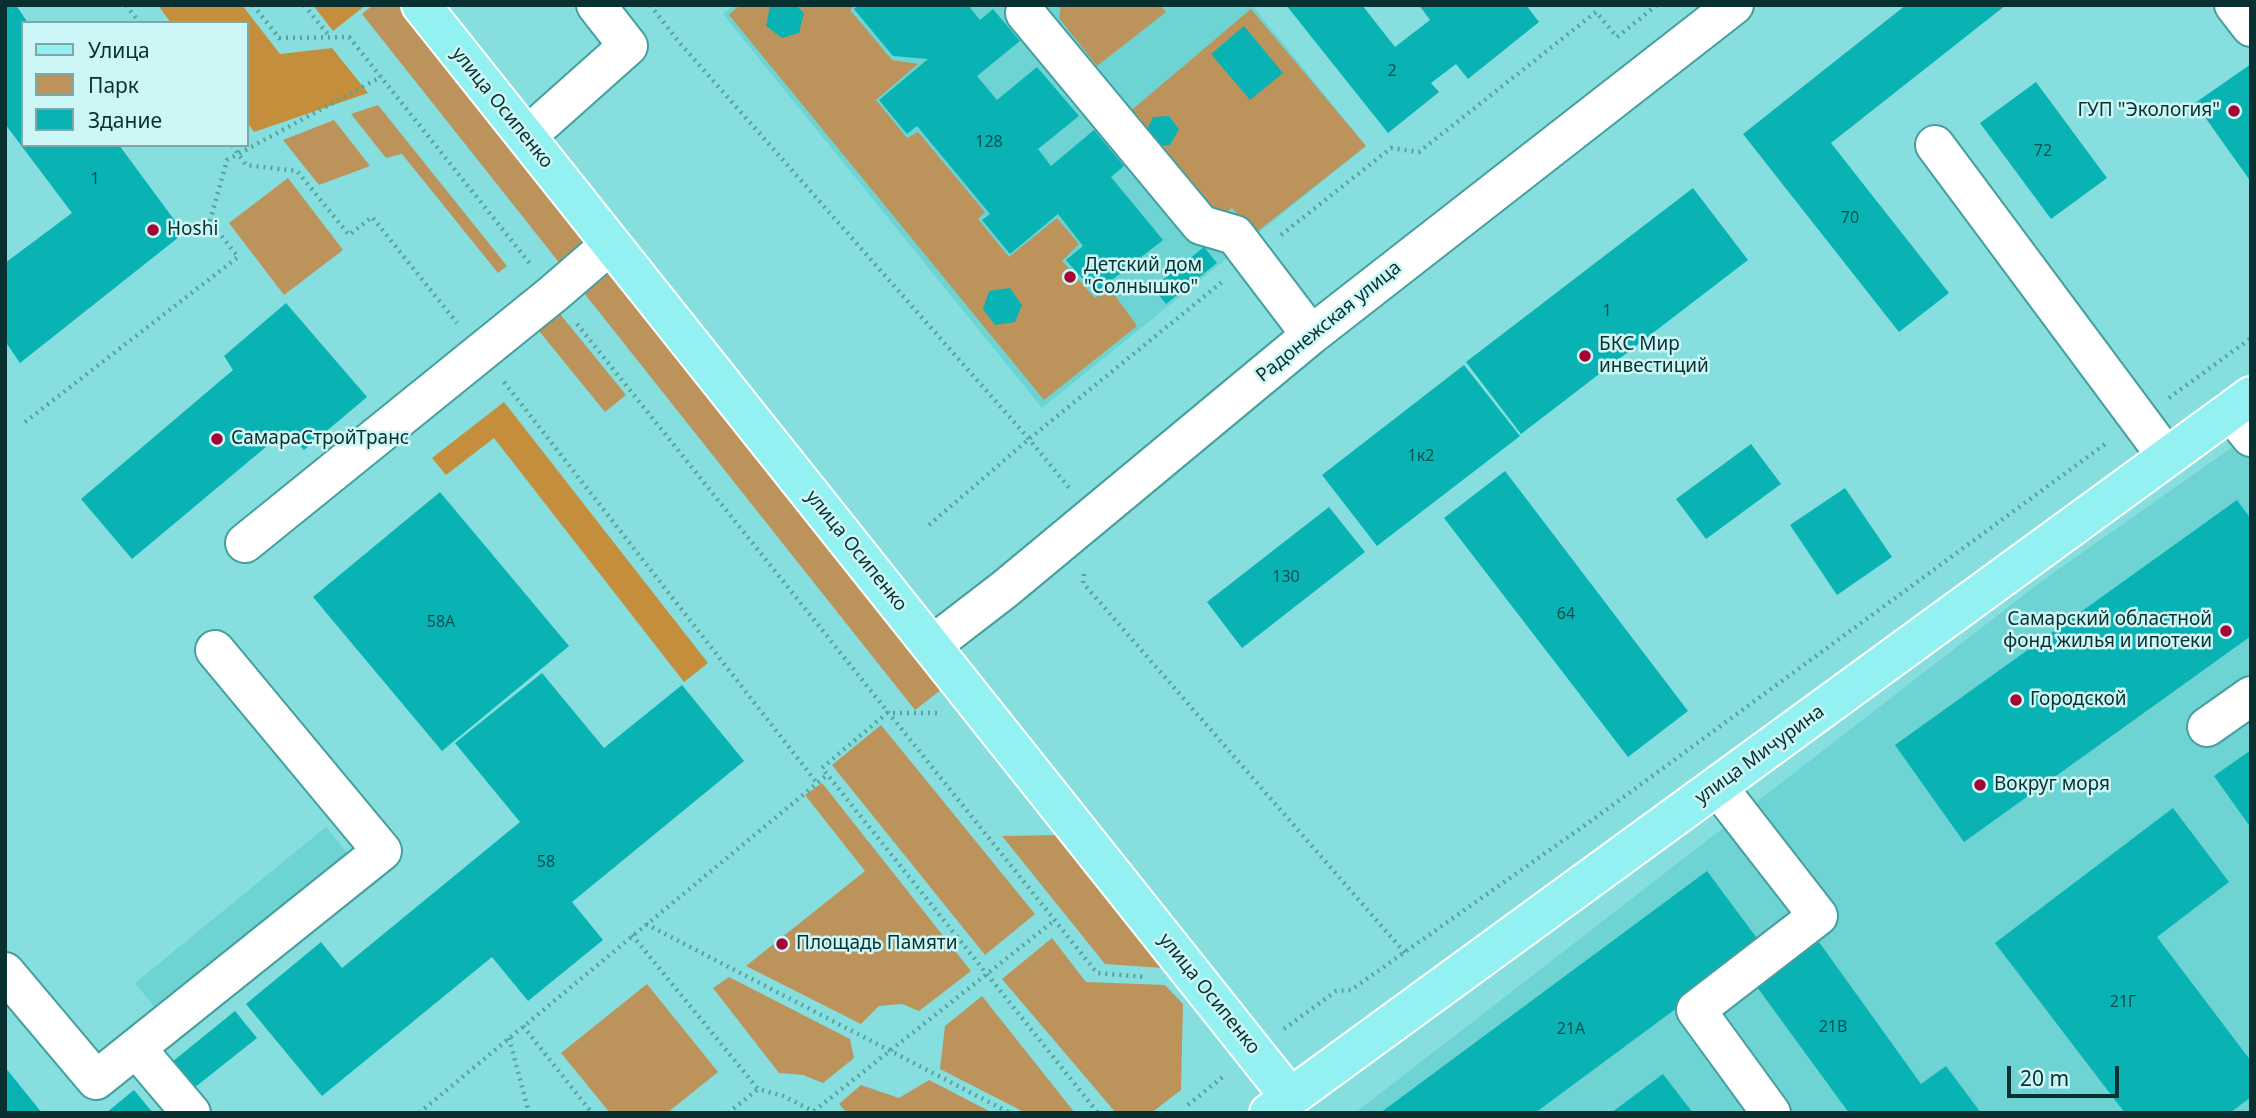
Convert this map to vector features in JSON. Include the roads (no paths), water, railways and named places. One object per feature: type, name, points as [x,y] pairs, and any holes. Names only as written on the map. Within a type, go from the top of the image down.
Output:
[{"type":"main road","name":"улица Осипенко","points":[[421,5],[931,646],[1280,1105]]},
{"type":"main road","name":"улица Мичурина","points":[[1280,1105],[2167,457],[2244,414]]},
{"type":"street","points":[[526,137],[628,46],[596,5]]},
{"type":"street","name":"Радонежская улица","points":[[931,646],[1005,589],[1311,335],[1734,5]]},
{"type":"street","points":[[2234,5],[2251,27]]},
{"type":"street","points":[[1025,13],[1201,225],[1235,235],[1311,335]]},
{"type":"street","points":[[1935,145],[2167,457]]},
{"type":"street","points":[[245,542],[554,294],[611,244]]},
{"type":"street","points":[[5,972],[96,1080],[382,851],[215,650]]},
{"type":"street","points":[[2207,727],[2251,696]]},
{"type":"street","points":[[1717,786],[1818,916],[1696,1010],[1771,1113]]},
{"type":"street","points":[[136,1048],[191,1113]]},
{"type":"place","name":"ГУП \"Экология\"","points":[[2234,111]]},
{"type":"place","name":"Hoshi","points":[[153,230]]},
{"type":"place","name":"Детский дом \"Солнышко\"","points":[[1070,277]]},
{"type":"place","name":"БКС Мир инвестиций","points":[[1585,356]]},
{"type":"place","name":"СамараСтройТранс","points":[[217,439]]},
{"type":"place","name":"Самарский областной фонд жилья и ипотеки","points":[[2226,631]]},
{"type":"place","name":"Городской","points":[[2016,700]]},
{"type":"place","name":"Вокруг моря","points":[[1980,785]]},
{"type":"place","name":"Площадь Памяти","points":[[782,944]]}]
